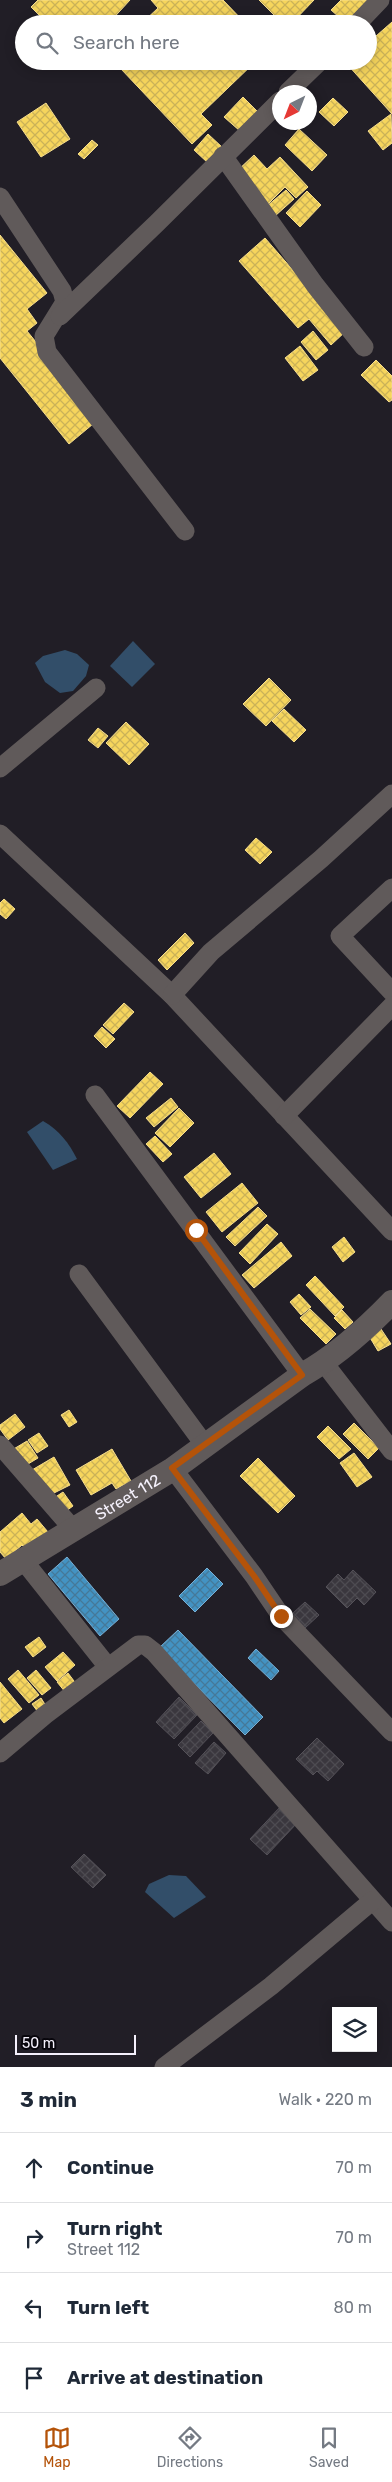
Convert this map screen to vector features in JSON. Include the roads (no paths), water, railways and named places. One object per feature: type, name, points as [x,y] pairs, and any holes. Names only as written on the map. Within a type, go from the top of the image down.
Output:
[{"type":"street","points":[[366,15],[380,0]]},
{"type":"street","points":[[295,85],[311,70]]},
{"type":"street","points":[[57,318],[74,304],[272,109]]},
{"type":"street","points":[[223,156],[316,285],[364,347]]},
{"type":"street","points":[[0,197],[62,291],[65,302],[57,318],[44,336],[47,352],[185,531]]},
{"type":"street","points":[[0,768],[96,688]]},
{"type":"street","points":[[172,995],[211,952],[321,859],[392,794]]},
{"type":"street","points":[[0,834],[172,995],[392,1231]]},
{"type":"street","points":[[392,888],[340,936],[392,992]]},
{"type":"street","points":[[284,1116],[392,1006]]},
{"type":"street","points":[[95,1096],[302,1375]]},
{"type":"street","points":[[79,1274],[204,1444]]},
{"type":"street","name":"Street 112","points":[[0,1574],[172,1468],[302,1375],[324,1363],[371,1324],[392,1302]]},
{"type":"street","points":[[324,1363],[392,1451]]},
{"type":"street","points":[[0,1444],[73,1529]]},
{"type":"street","points":[[172,1468],[254,1576],[281,1616],[392,1732]]},
{"type":"street","points":[[23,1560],[108,1667]]},
{"type":"street","points":[[0,1752],[108,1667],[138,1645],[145,1645],[154,1652],[392,1922]]},
{"type":"street","points":[[164,2067],[271,1986],[372,1901]]},
{"type":"water","points":[[133,641],[155,664],[132,687],[110,666]]},
{"type":"water","points":[[65,650],[77,654],[89,665],[86,676],[73,691],[60,693],[45,682],[35,663],[43,656]]},
{"type":"water","points":[[43,1121],[63,1137],[77,1159],[53,1170],[27,1132]]},
{"type":"water","points":[[169,1875],[186,1876],[206,1897],[174,1918],[145,1892],[149,1884]]}]
